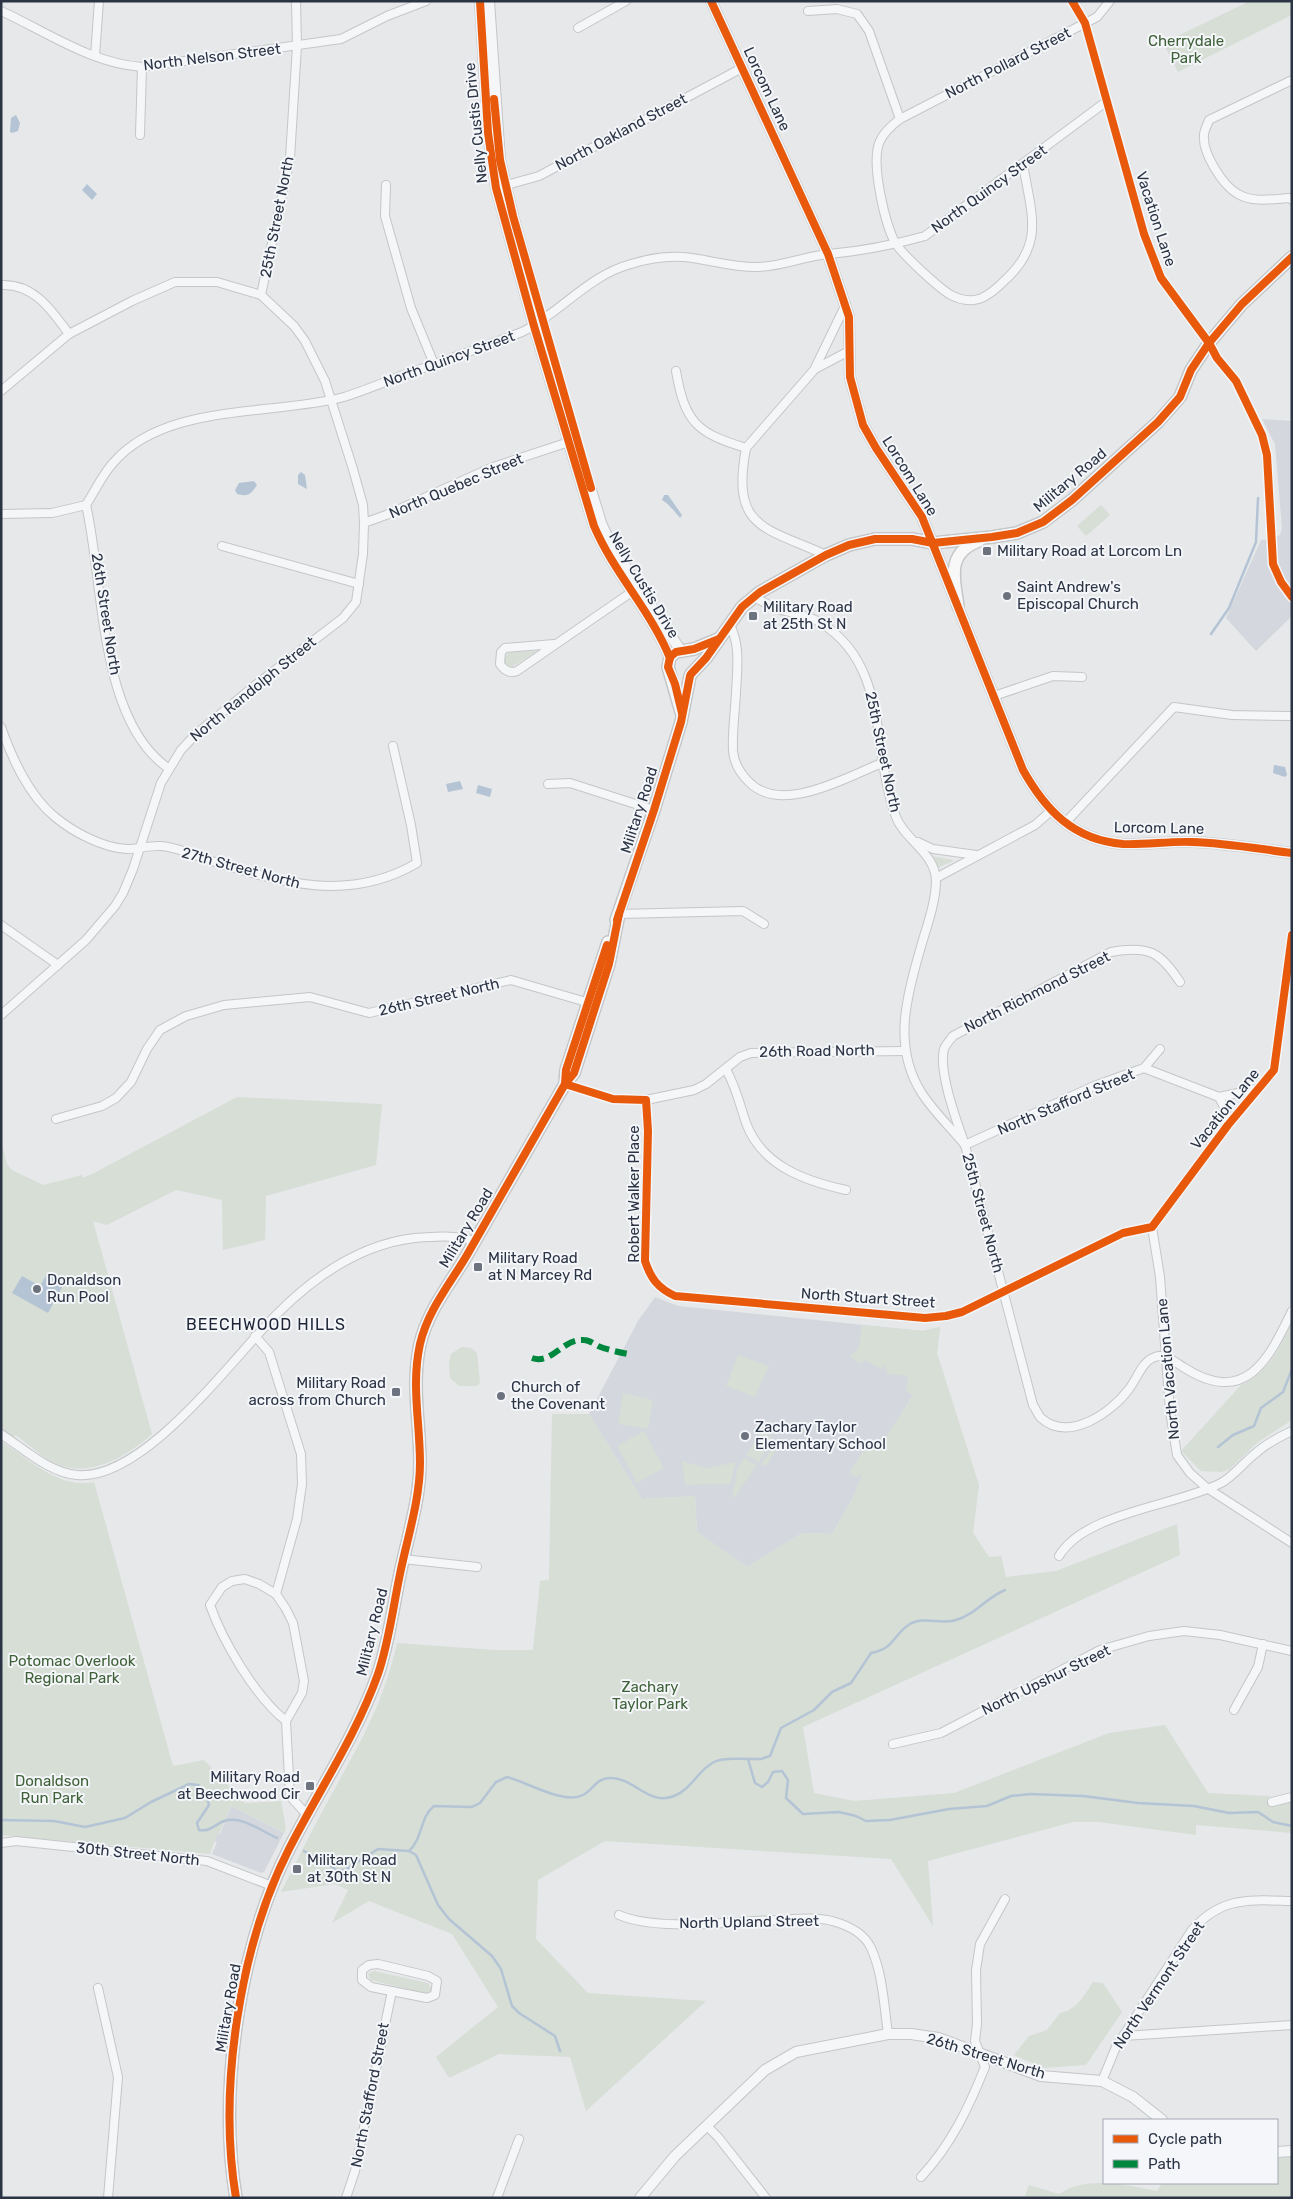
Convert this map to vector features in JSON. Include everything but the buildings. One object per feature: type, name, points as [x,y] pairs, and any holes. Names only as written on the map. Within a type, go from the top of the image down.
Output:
[{"type":"main road","name":"Military Road","points":[[236,2198],[229,2134],[229,2083],[238,2015],[257,1927],[272,1886],[307,1815],[348,1744],[379,1671],[416,1499],[420,1465],[414,1393],[416,1366],[421,1341],[434,1306],[565,1084],[574,1074],[592,1004],[609,964],[619,914],[654,810],[682,713],[690,675],[706,658],[742,607],[754,597],[782,578],[849,545],[874,539],[912,539],[933,543],[992,537],[1017,532],[1043,522],[1072,500],[1158,422],[1180,397],[1191,370],[1209,343],[1242,304],[1292,257]]},
{"type":"main road","points":[[958,606],[954,576],[956,560],[969,544],[992,537]]},
{"type":"main road","points":[[682,713],[668,667],[670,658],[673,654],[719,639]]},
{"type":"main road","points":[[672,676],[680,681],[690,675],[690,662],[682,652]]},
{"type":"street","points":[[95,56],[99,1]]},
{"type":"street","name":"25th Street North","points":[[296,1],[297,46],[290,158],[261,295],[294,326],[305,341],[332,400],[354,469],[363,505],[364,554],[359,584]]},
{"type":"street","name":"North Nelson Street","points":[[1,11],[55,39],[95,56],[120,65],[142,67],[341,39],[387,16],[426,1]]},
{"type":"street","name":"Nelly Custis Drive","points":[[480,1],[488,133],[500,187],[597,525],[609,556],[682,652]]},
{"type":"street","name":"Nelly Custis Drive","points":[[489,1],[500,187]]},
{"type":"street","points":[[578,28],[626,1]]},
{"type":"street","name":"Lorcom Lane","points":[[711,1],[828,254],[849,317],[848,351],[850,377],[864,425],[876,448],[922,517],[1023,770],[1036,793],[1051,811],[1065,823],[1092,837],[1123,844],[1209,843],[1292,853]]},
{"type":"street","name":"Vacation Lane","points":[[1072,1],[1085,24],[1144,234],[1162,278],[1209,343],[1217,358],[1236,381],[1262,435],[1267,456],[1273,564],[1281,582],[1292,598]]},
{"type":"street","name":"North Pollard Street","points":[[896,244],[881,199],[875,166],[879,142],[888,129],[900,119],[1098,17],[1110,1]]},
{"type":"street","points":[[808,11],[837,9],[857,14],[869,31],[900,119]]},
{"type":"street","points":[[140,135],[142,67]]},
{"type":"street","name":"North Oakland Street","points":[[500,187],[539,176],[742,68]]},
{"type":"street","points":[[1292,80],[1209,120],[1204,135],[1208,156],[1222,181],[1239,195],[1260,200],[1289,198],[1292,200]]},
{"type":"street","name":"North Quincy Street","points":[[86,505],[113,462],[134,445],[160,431],[205,416],[332,400],[434,364],[538,324],[592,283],[611,271],[631,263],[650,259],[683,257],[722,264],[756,267],[785,264],[828,254],[842,254],[896,244],[925,236],[1107,101]]},
{"type":"street","points":[[896,244],[950,294],[965,300],[977,300],[993,291],[1010,277],[1029,252],[1034,231],[1023,164]]},
{"type":"street","points":[[386,185],[385,216],[410,308],[434,364]]},
{"type":"street","points":[[1,391],[69,334],[132,301],[175,282],[217,282],[261,295]]},
{"type":"street","points":[[1,286],[20,288],[42,300],[69,334]]},
{"type":"street","points":[[814,370],[846,304]]},
{"type":"street","points":[[826,555],[777,536],[758,524],[747,509],[741,487],[746,448],[814,370],[830,359],[848,351]]},
{"type":"street","points":[[676,371],[681,400],[693,420],[715,438],[746,448]]},
{"type":"street","name":"North Quebec Street","points":[[364,523],[493,467],[572,441]]},
{"type":"street","points":[[1,514],[52,513],[86,505]]},
{"type":"street","name":"26th Street North","points":[[86,505],[96,550],[109,659],[122,703],[141,740],[151,753],[168,768]]},
{"type":"street","points":[[222,546],[359,584]]},
{"type":"street","name":"North Randolph Street","points":[[1,1015],[86,940],[115,906],[126,885],[168,768],[196,734],[297,652],[347,615],[356,602],[359,584]]},
{"type":"street","points":[[554,644],[505,648],[501,652],[500,664],[504,670],[514,672],[541,656],[554,644],[635,590]]},
{"type":"street","name":"Nelly Custis Drive","points":[[635,590],[670,658]]},
{"type":"street","name":"25th Street North","points":[[754,597],[782,610],[818,621],[843,641],[855,656],[864,672],[870,690],[882,763],[896,818],[901,826],[917,842],[936,878],[934,896],[907,992],[904,1051],[912,1076],[922,1093],[965,1145]]},
{"type":"street","points":[[729,623],[736,636],[738,654],[733,751],[743,776],[750,784],[774,795],[794,796],[882,763]]},
{"type":"street","points":[[994,696],[1052,676],[1082,677]]},
{"type":"street","points":[[1065,823],[1174,707],[1232,715],[1292,716]]},
{"type":"street","name":"27th Street North","points":[[1,727],[9,749],[29,786],[54,816],[82,834],[106,844],[125,849],[162,846],[277,880],[312,886],[359,883],[397,875],[417,863],[411,825],[392,746]]},
{"type":"street","points":[[548,784],[570,783],[654,810]]},
{"type":"street","points":[[936,878],[1035,825],[1051,811]]},
{"type":"street","points":[[917,842],[933,849],[976,855]]},
{"type":"street","points":[[619,914],[744,911],[764,924]]},
{"type":"street","points":[[1,925],[58,965]]},
{"type":"street","name":"Vacation Lane","points":[[1152,1227],[1228,1125],[1274,1070],[1292,935]]},
{"type":"street","name":"North Richmond Street","points":[[952,1105],[943,1058],[945,1046],[953,1036],[1111,952],[1131,948],[1157,954],[1166,962],[1180,982]]},
{"type":"street","name":"26th Street North","points":[[56,1119],[102,1106],[116,1098],[131,1082],[146,1049],[160,1030],[186,1016],[224,1005],[310,997],[369,1013],[511,980],[592,1004]]},
{"type":"street","name":"North Stafford Street","points":[[965,1145],[1094,1086],[1144,1068],[1160,1048]]},
{"type":"street","name":"26th Road North","points":[[565,1084],[613,1100],[646,1100],[694,1090],[726,1069],[740,1057],[763,1052],[904,1051]]},
{"type":"street","points":[[1144,1068],[1218,1096],[1257,1090]]},
{"type":"street","points":[[726,1069],[738,1091],[746,1123],[756,1143],[771,1160],[807,1180],[846,1190]]},
{"type":"street","points":[[1218,1096],[1226,1111],[1228,1125]]},
{"type":"street","name":"Robert Walker Place","points":[[646,1100],[648,1131],[645,1261],[650,1276],[656,1285]]},
{"type":"street","name":"25th Street North","points":[[952,1105],[965,1145],[1033,1405],[1040,1418],[1056,1427],[1076,1426],[1104,1414],[1130,1388],[1148,1361],[1156,1356],[1166,1356]]},
{"type":"street","name":"North Stuart Street","points":[[656,1285],[675,1296],[925,1318],[946,1316],[962,1312],[1123,1233],[1152,1227]]},
{"type":"street","name":"North Vacation Lane","points":[[1152,1227],[1160,1277],[1170,1411],[1177,1455],[1190,1473],[1207,1488],[1292,1542]]},
{"type":"street","points":[[1,1434],[57,1470],[78,1475],[105,1471],[145,1450],[164,1434],[255,1336],[306,1288],[351,1257],[402,1239],[455,1235],[474,1241]]},
{"type":"street","points":[[1166,1356],[1207,1380],[1224,1382],[1243,1378],[1267,1360],[1292,1311]]},
{"type":"street","points":[[255,1336],[269,1352],[301,1454],[302,1484],[297,1519],[276,1594]]},
{"type":"street","points":[[1059,1556],[1066,1546],[1089,1530],[1119,1515],[1182,1499],[1222,1483],[1268,1443],[1292,1431]]},
{"type":"street","points":[[403,1559],[477,1567]]},
{"type":"street","points":[[286,1721],[276,1713],[242,1667],[219,1630],[210,1605],[222,1588],[232,1581],[244,1579],[260,1584],[276,1594],[293,1623],[304,1681],[302,1694],[286,1721],[290,1796],[307,1815]]},
{"type":"street","name":"North Upshur Street","points":[[893,1744],[941,1733],[1100,1650],[1149,1636],[1184,1631],[1263,1644],[1292,1651]]},
{"type":"street","points":[[1234,1710],[1258,1667],[1263,1644]]},
{"type":"street","points":[[1272,1802],[1292,1797]]},
{"type":"street","name":"30th Street North","points":[[1,1842],[16,1841],[207,1861],[272,1886]]},
{"type":"street","points":[[921,2177],[936,2160],[968,2106],[985,2067],[975,2041],[977,2024],[976,1970],[980,1944],[1006,1900]]},
{"type":"street","name":"North Vermont Street","points":[[1102,2081],[1107,2067],[1124,2036],[1192,1930],[1206,1916],[1236,1902],[1292,1901]]},
{"type":"street","name":"North Upland Street","points":[[619,1915],[635,1922],[688,1923],[803,1919],[831,1921],[855,1930],[870,1947],[880,1974],[888,2034]]},
{"type":"street","points":[[378,1964],[428,1976],[437,1981],[435,1995],[427,1998],[392,1991],[371,1987],[362,1980],[362,1970],[369,1965],[378,1964]]},
{"type":"street","points":[[98,1988],[118,2077],[108,2198]]},
{"type":"street","name":"North Stafford Street","points":[[346,2198],[355,2171],[392,1991]]},
{"type":"street","points":[[1124,2036],[1292,2025]]},
{"type":"street","name":"26th Street North","points":[[640,2198],[675,2156],[756,2077],[796,2052],[888,2034],[911,2034],[938,2038],[1041,2076],[1102,2081],[1132,2097],[1161,2119]]},
{"type":"street","points":[[707,2126],[718,2137],[766,2198]]},
{"type":"street","points":[[497,2198],[519,2139]]},
{"type":"street","points":[[1278,2152],[1292,2151]]},
{"type":"shaded area","points":[[1262,419],[1292,421],[1292,616],[1256,651],[1226,618],[1261,540],[1271,539],[1280,535],[1282,528],[1275,444]]},
{"type":"shaded area","name":"Zachary Taylor Elementary School","points":[[655,1297],[678,1306],[923,1331],[940,1327],[937,1353],[894,1427],[863,1474],[852,1499],[832,1534],[802,1533],[747,1567],[697,1532],[695,1496],[642,1499],[589,1414],[638,1321]]},
{"type":"shaded area","points":[[231,1806],[284,1833],[264,1872],[261,1873],[212,1854],[217,1842],[214,1841],[217,1833],[220,1834]]},
{"type":"green space","name":"Cherrydale Park","points":[[1250,1],[1292,1],[1292,15],[1178,72],[1163,43]]},
{"type":"green space","points":[[1101,505],[1110,515],[1086,536],[1077,526]]},
{"type":"green space","points":[[510,652],[536,652],[510,668],[503,659]]},
{"type":"green space","points":[[931,856],[953,860],[953,861],[937,868]]},
{"type":"green space","points":[[237,1097],[382,1104],[376,1165],[266,1196],[265,1240],[223,1250],[222,1200],[176,1190],[107,1225],[93,1221],[152,1434],[120,1457],[95,1467],[69,1468],[51,1461],[16,1435],[13,1438],[1,1430],[1,1140],[7,1164],[12,1170],[43,1185],[82,1175],[83,1178]]},
{"type":"green space","points":[[1292,1322],[1292,1420],[1258,1442],[1230,1469],[1221,1472],[1201,1471],[1181,1451],[1241,1385],[1259,1374],[1266,1367],[1278,1350]]},
{"type":"green space","name":"Zachary Taylor Park","points":[[862,1325],[923,1331],[940,1327],[937,1353],[979,1485],[973,1533],[989,1557],[1001,1556],[1006,1577],[1056,1571],[1177,1524],[1180,1555],[803,1727],[814,1793],[854,1801],[954,1793],[1109,1733],[1165,1725],[1208,1793],[1269,1796],[1272,1803],[1292,1802],[1292,1833],[1196,1825],[1196,1835],[1099,1822],[1073,1822],[928,1861],[933,1926],[891,1859],[605,1841],[538,1880],[536,1939],[588,1993],[706,2001],[586,2111],[570,2057],[499,2054],[449,2078],[436,2057],[498,2007],[452,1934],[369,1901],[332,1923],[348,1890],[335,1884],[281,1892],[375,1711],[391,1667],[397,1643],[494,1650],[533,1650],[540,1581],[549,1580],[552,1414],[589,1414],[642,1499],[695,1496],[697,1532],[747,1567],[802,1533],[832,1534],[852,1499],[863,1474],[856,1477],[849,1473],[870,1440],[880,1446],[913,1395],[906,1391],[908,1376],[887,1374],[886,1365],[881,1369],[865,1360],[861,1364],[850,1357],[858,1349]]},
{"type":"green space","points":[[462,1347],[471,1348],[477,1353],[480,1383],[476,1386],[459,1386],[450,1378],[449,1363],[451,1354]]},
{"type":"green space","points":[[738,1355],[769,1366],[755,1397],[726,1386]]},
{"type":"green space","points":[[623,1393],[653,1400],[648,1429],[618,1424]]},
{"type":"green space","points":[[644,1431],[664,1468],[637,1483],[617,1446]]},
{"type":"green space","points":[[762,1431],[772,1437],[759,1462],[746,1455]]},
{"type":"green space","name":"Potomac Overlook Regional Park","points":[[1,1441],[33,1464],[56,1477],[81,1483],[94,1482],[173,1766],[204,1760],[245,1803],[281,1801],[286,1828],[284,1833],[231,1806],[219,1834],[217,1833],[210,1854],[1,1835]]},
{"type":"green space","points":[[773,1447],[776,1450],[766,1466],[761,1464]]},
{"type":"green space","points":[[744,1458],[757,1465],[734,1498],[732,1496],[738,1468]]},
{"type":"green space","points":[[682,1461],[706,1468],[736,1462],[730,1484],[685,1485]]},
{"type":"green space","points":[[374,1971],[428,1983],[432,1990],[426,1994],[371,1980],[368,1974]]},
{"type":"green space","points":[[1093,1982],[1103,1983],[1122,2012],[1086,2065],[1043,2068],[1014,2055],[1029,2036],[1047,2030],[1060,2013],[1071,2009],[1083,1997]]},
{"type":"green space","points":[[1292,2157],[1292,2198],[1024,2198],[1029,2185],[1059,2194],[1070,2188],[1094,2183],[1120,2184],[1157,2191],[1161,2184],[1278,2184],[1278,2158]]},
{"type":"water","points":[[16,115],[20,123],[18,131],[12,133],[10,132],[11,118]]},
{"type":"water","points":[[87,184],[97,194],[92,200],[82,190]]},
{"type":"water","points":[[301,472],[305,475],[307,489],[298,484],[298,475]]},
{"type":"water","points":[[254,481],[257,485],[251,493],[247,495],[237,494],[235,490],[239,483]]},
{"type":"water","points":[[664,495],[668,495],[682,515],[680,518],[662,500]]},
{"type":"water","points":[[1274,765],[1285,767],[1287,775],[1285,777],[1273,773]]},
{"type":"water","points":[[460,781],[463,789],[448,792],[446,784]]},
{"type":"water","points":[[478,785],[492,789],[490,797],[476,793]]},
{"type":"water","name":"Donaldson Run Pool","points":[[48,1272],[65,1282],[48,1313],[12,1293],[22,1276],[40,1286]]},
{"type":"waterway","points":[[1211,634],[1229,608],[1256,542],[1258,498]]},
{"type":"waterway","points":[[1218,1447],[1233,1435],[1254,1426],[1261,1408],[1283,1392],[1292,1369]]},
{"type":"waterway","points":[[748,1759],[761,1759],[770,1756],[781,1728],[814,1710],[832,1692],[851,1683],[871,1653],[885,1648],[910,1624],[921,1621],[945,1622],[963,1618],[1005,1590]]},
{"type":"waterway","points":[[409,1851],[417,1840],[426,1816],[434,1806],[472,1807],[480,1803],[496,1782],[507,1777],[545,1792],[566,1797],[583,1795],[603,1779],[620,1779],[649,1795],[665,1798],[674,1796],[686,1789],[708,1765],[722,1759],[748,1759],[755,1783],[762,1787],[768,1782],[773,1772],[782,1771],[788,1780],[786,1798],[803,1814],[839,1812],[856,1816],[866,1821],[890,1820],[949,1809],[987,1806],[1011,1796],[1031,1794],[1083,1796],[1138,1803],[1194,1806],[1229,1813],[1258,1812],[1273,1822],[1292,1826]]},
{"type":"waterway","points":[[1,1820],[54,1821],[85,1827],[125,1818],[151,1802],[189,1784],[198,1785],[206,1793],[209,1805],[197,1823],[199,1830],[209,1829],[224,1821],[237,1820],[277,1838]]},
{"type":"waterway","points":[[304,1851],[337,1870],[345,1870],[378,1849],[409,1851],[416,1855],[438,1905],[449,1919],[492,1956],[501,1969],[512,2006],[519,2013],[555,2036],[560,2051]]},
{"type":"marked path","points":[[532,1358],[546,1358],[577,1340],[590,1341],[606,1349],[628,1354]]},
{"type":"cycle path","points":[[480,1],[488,133],[496,188],[534,326],[594,526],[612,560],[653,624],[670,658]]},
{"type":"cycle path","points":[[711,1],[828,254],[849,317],[850,377],[863,425],[922,517],[1023,770],[1032,785],[1041,798],[1063,821],[1090,837],[1123,844],[1205,843],[1292,853]]},
{"type":"cycle path","points":[[1072,1],[1085,23],[1144,234],[1161,278],[1209,343],[1217,358],[1236,381],[1262,435],[1267,455],[1273,564],[1281,582],[1292,597]]},
{"type":"cycle path","points":[[494,99],[500,160],[513,216],[591,488]]},
{"type":"cycle path","points":[[691,674],[706,658],[742,607],[760,592],[826,555],[849,545],[875,539],[912,539],[933,543],[992,537],[1017,533],[1043,522],[1072,500],[1158,422],[1180,397],[1191,370],[1209,343],[1242,304],[1292,257]]},
{"type":"cycle path","points":[[682,713],[675,684],[668,667],[670,657],[676,652],[694,649],[719,639]]},
{"type":"cycle path","points":[[617,920],[681,722],[690,676]]},
{"type":"cycle path","points":[[236,2198],[231,2156],[232,2066],[237,2020],[246,1974],[257,1930],[272,1888],[289,1849],[359,1719],[382,1662],[418,1491],[420,1448],[416,1374],[420,1344],[428,1320],[440,1298],[467,1255],[565,1084],[574,1073],[609,964],[619,914]]},
{"type":"cycle path","points":[[565,1084],[613,1099],[646,1100],[648,1131],[645,1261],[656,1282],[669,1293],[675,1296],[925,1318],[946,1316],[962,1312],[1123,1233],[1152,1227],[1228,1125],[1274,1070],[1292,935]]},
{"type":"cycle path","points":[[565,1084],[566,1070],[607,945]]},
{"type":"place","name":"Military Road at Lorcom Ln","points":[[987,551]]},
{"type":"place","name":"Saint Andrew's Episcopal Church","points":[[1007,596]]},
{"type":"place","name":"Military Road at 25th St N","points":[[753,616]]},
{"type":"place","name":"Military Road at N Marcey Rd","points":[[478,1267]]},
{"type":"place","name":"Donaldson Run Pool","points":[[37,1289]]},
{"type":"place","name":"Military Road across from Church","points":[[396,1392]]},
{"type":"place","name":"Church of the Covenant","points":[[501,1396]]},
{"type":"place","name":"Zachary Taylor Elementary School","points":[[745,1436]]},
{"type":"place","name":"Military Road at Beechwood Cir","points":[[310,1786]]},
{"type":"place","name":"Military Road at 30th St N","points":[[297,1869]]},
{"type":"district","name":"BEECHWOOD HILLS","points":[[266,1324]]},
{"type":"park label","name":"Donaldson Run Park","points":[[52,1790]]}]
